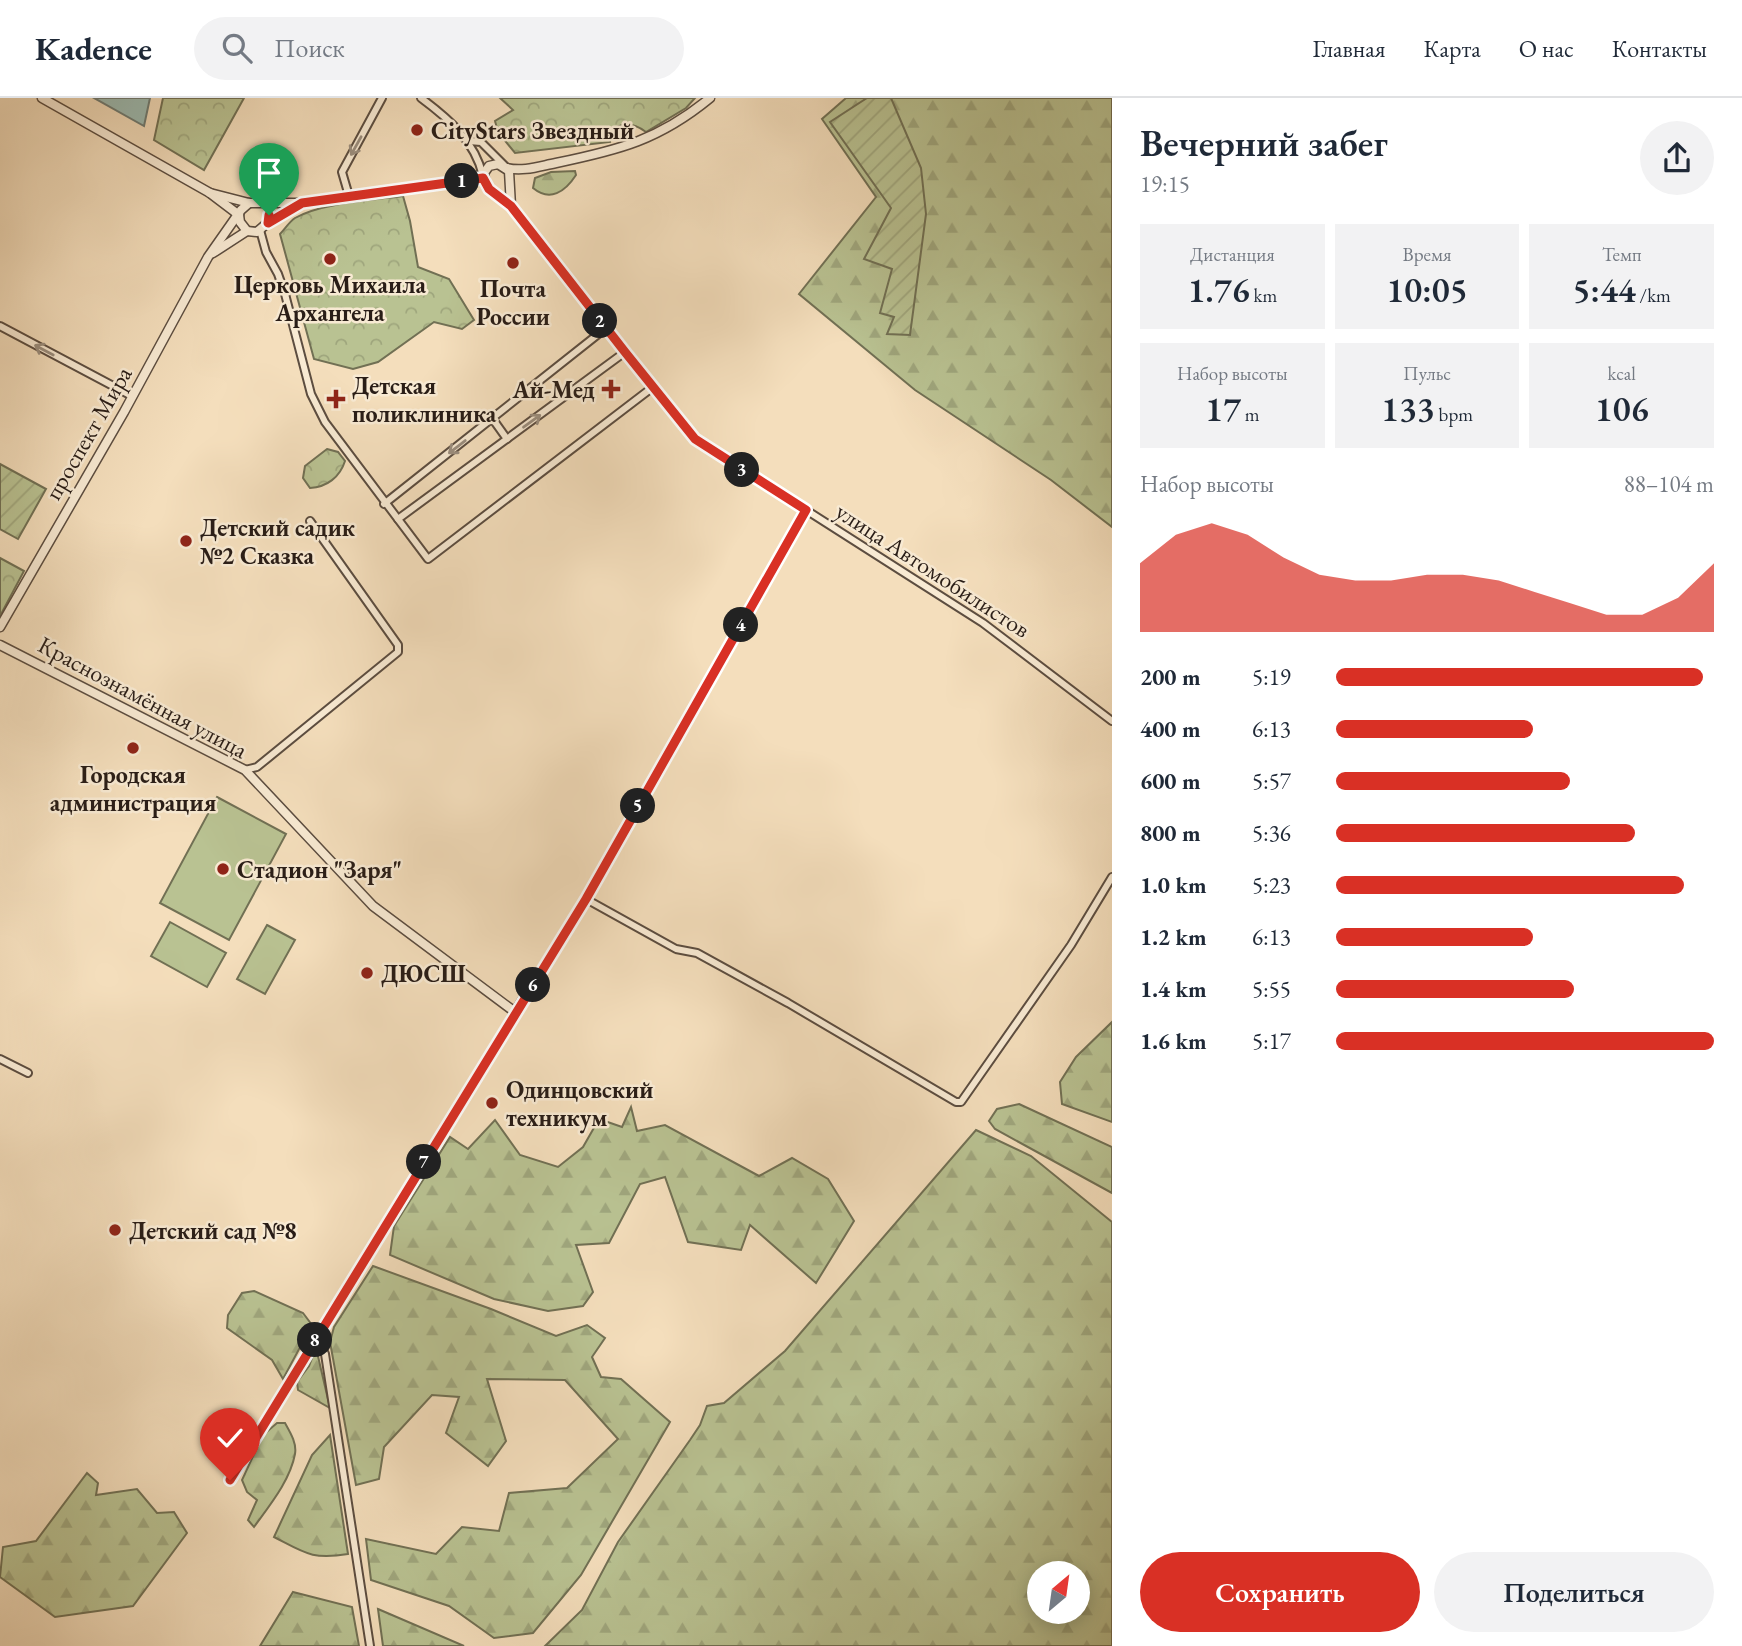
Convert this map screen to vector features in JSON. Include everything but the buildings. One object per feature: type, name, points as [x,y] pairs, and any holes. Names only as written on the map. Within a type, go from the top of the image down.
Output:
[{"type":"street","points":[[42,98],[209,193],[239,215]]},
{"type":"street","points":[[349,196],[342,172],[382,98]]},
{"type":"street","points":[[421,98],[442,113],[469,141],[486,186],[493,191],[503,190],[509,185],[509,172]]},
{"type":"street","points":[[483,178],[486,169],[493,164],[509,172],[612,151],[638,143],[672,126],[710,98]]},
{"type":"street","points":[[469,141],[481,142],[509,172],[511,206]]},
{"type":"street","points":[[209,193],[249,203],[302,203],[483,178]]},
{"type":"street","name":"улица Автомобилистов","points":[[493,191],[511,206],[699,442],[984,623],[1112,721]]},
{"type":"street","points":[[249,203],[241,209],[239,215],[240,222],[247,231],[260,230],[302,203]]},
{"type":"street","points":[[261,204],[267,211],[268,223]]},
{"type":"street","name":"проспект Мира","points":[[0,627],[208,257],[239,215]]},
{"type":"street","points":[[260,230],[266,252],[285,294],[311,394],[325,422],[384,504],[428,559],[653,387]]},
{"type":"street","name":"проспект Мира","points":[[208,257],[247,231]]},
{"type":"street","points":[[0,326],[132,396]]},
{"type":"street","points":[[384,504],[606,328]]},
{"type":"street","points":[[398,519],[625,352]]},
{"type":"street","points":[[492,418],[507,439]]},
{"type":"street","points":[[230,1480],[586,899],[806,510]]},
{"type":"street","points":[[245,770],[257,767],[398,652],[398,645],[310,521]]},
{"type":"street","name":"Краснознамённая улица","points":[[0,645],[245,770],[373,906],[515,1012]]},
{"type":"street","points":[[586,899],[676,949],[697,953],[709,959],[956,1102],[961,1102],[1071,945],[1112,877]]},
{"type":"street","points":[[0,1059],[28,1073]]},
{"type":"street","points":[[317,1336],[325,1354],[370,1646]]},
{"type":"green space","points":[[163,98],[244,98],[204,170],[154,140]]},
{"type":"green space","points":[[500,98],[695,98],[686,108],[646,132],[626,124],[608,134],[610,142],[515,153],[498,132],[495,121],[513,110]]},
{"type":"green space","points":[[846,98],[1112,98],[1112,527],[1051,480],[915,390],[799,294],[876,197],[822,119]]},
{"type":"green space","points":[[867,98],[891,98],[921,168],[926,214],[910,335],[887,334],[894,317],[880,313],[892,269],[864,259],[891,208],[830,122]]},
{"type":"green space","points":[[575,171],[576,175],[572,181],[557,193],[545,194],[533,188],[535,178],[551,172]]},
{"type":"green space","points":[[403,196],[418,267],[449,279],[474,320],[462,329],[434,322],[378,362],[353,369],[314,359],[280,234],[295,218],[318,209]]},
{"type":"green space","points":[[327,449],[338,452],[345,461],[343,467],[327,483],[310,488],[303,478],[305,466]]},
{"type":"green space","points":[[0,464],[46,489],[18,539],[0,529]]},
{"type":"green space","points":[[0,558],[24,571],[0,616]]},
{"type":"green space","name":"Стадион \"Заря\"","points":[[217,797],[286,834],[229,940],[160,903]]},
{"type":"green space","points":[[170,922],[226,953],[207,987],[151,956]]},
{"type":"green space","points":[[267,925],[295,940],[265,994],[237,979]]},
{"type":"green space","points":[[1112,1022],[1112,1122],[1062,1104],[1060,1082],[1076,1057]]},
{"type":"green space","points":[[1019,1104],[1112,1147],[1112,1193],[995,1129],[989,1121],[997,1109]]},
{"type":"green space","points":[[631,1107],[637,1131],[665,1125],[759,1176],[792,1158],[828,1179],[854,1221],[816,1283],[750,1225],[741,1250],[688,1242],[665,1177],[640,1184],[609,1243],[576,1245],[593,1292],[583,1306],[548,1311],[494,1299],[390,1255],[394,1226],[450,1137],[468,1149],[495,1120],[520,1155],[558,1167],[583,1147],[599,1119],[622,1127]]},
{"type":"green space","points":[[976,1130],[1031,1156],[1112,1222],[1112,1646],[545,1646],[582,1610],[618,1542],[700,1425],[707,1406],[724,1403],[785,1351]]},
{"type":"green space","points":[[373,1266],[556,1336],[587,1325],[605,1338],[592,1357],[601,1377],[621,1379],[670,1422],[581,1575],[533,1633],[494,1638],[449,1606],[371,1580],[366,1539],[436,1554],[462,1527],[499,1531],[509,1493],[567,1488],[618,1439],[565,1380],[487,1379],[506,1441],[488,1466],[446,1433],[459,1397],[432,1395],[384,1447],[379,1479],[356,1485],[330,1342],[334,1327]]},
{"type":"green space","points":[[254,1291],[303,1313],[312,1325],[283,1379],[272,1360],[227,1328],[228,1315],[242,1293]]},
{"type":"green space","points":[[317,1352],[330,1408],[298,1390],[297,1382]]},
{"type":"green space","points":[[277,1423],[285,1423],[294,1442],[295,1454],[284,1483],[254,1527],[248,1520],[257,1500],[247,1492],[242,1480],[263,1435]]},
{"type":"green space","points":[[330,1435],[348,1554],[326,1556],[309,1554],[274,1537],[312,1455]]},
{"type":"green space","points":[[87,1473],[98,1483],[96,1495],[137,1489],[157,1513],[174,1512],[187,1533],[133,1606],[55,1617],[0,1577],[3,1547],[36,1541]]},
{"type":"green space","points":[[293,1592],[352,1607],[359,1646],[260,1646]]},
{"type":"green space","points":[[378,1609],[464,1646],[383,1646]]},
{"type":"water","points":[[94,98],[150,98],[144,126]]},
{"type":"place","name":"CityStars Звездный","points":[[417,130]]},
{"type":"place","name":"Церковь Михаила Архангела","points":[[330,259]]},
{"type":"place","name":"Почта России","points":[[513,263]]},
{"type":"place","name":"Ай-Мед","points":[[611,389]]},
{"type":"place","name":"Детская поликлиника","points":[[336,399]]},
{"type":"place","name":"Детский садик №2 Сказка","points":[[186,541]]},
{"type":"place","name":"Городская администрация","points":[[133,748]]},
{"type":"place","name":"Стадион \"Заря\"","points":[[223,869]]},
{"type":"place","name":"ДЮСШ","points":[[367,973]]},
{"type":"place","name":"Одинцовский техникум","points":[[492,1103]]},
{"type":"place","name":"Детский сад №8","points":[[115,1230]]},
{"type":"route","points":[[230,1480],[370,1254],[498,1038],[586,899],[806,510],[695,439],[511,206],[486,186],[483,178],[302,203],[268,223],[269,215]]}]
